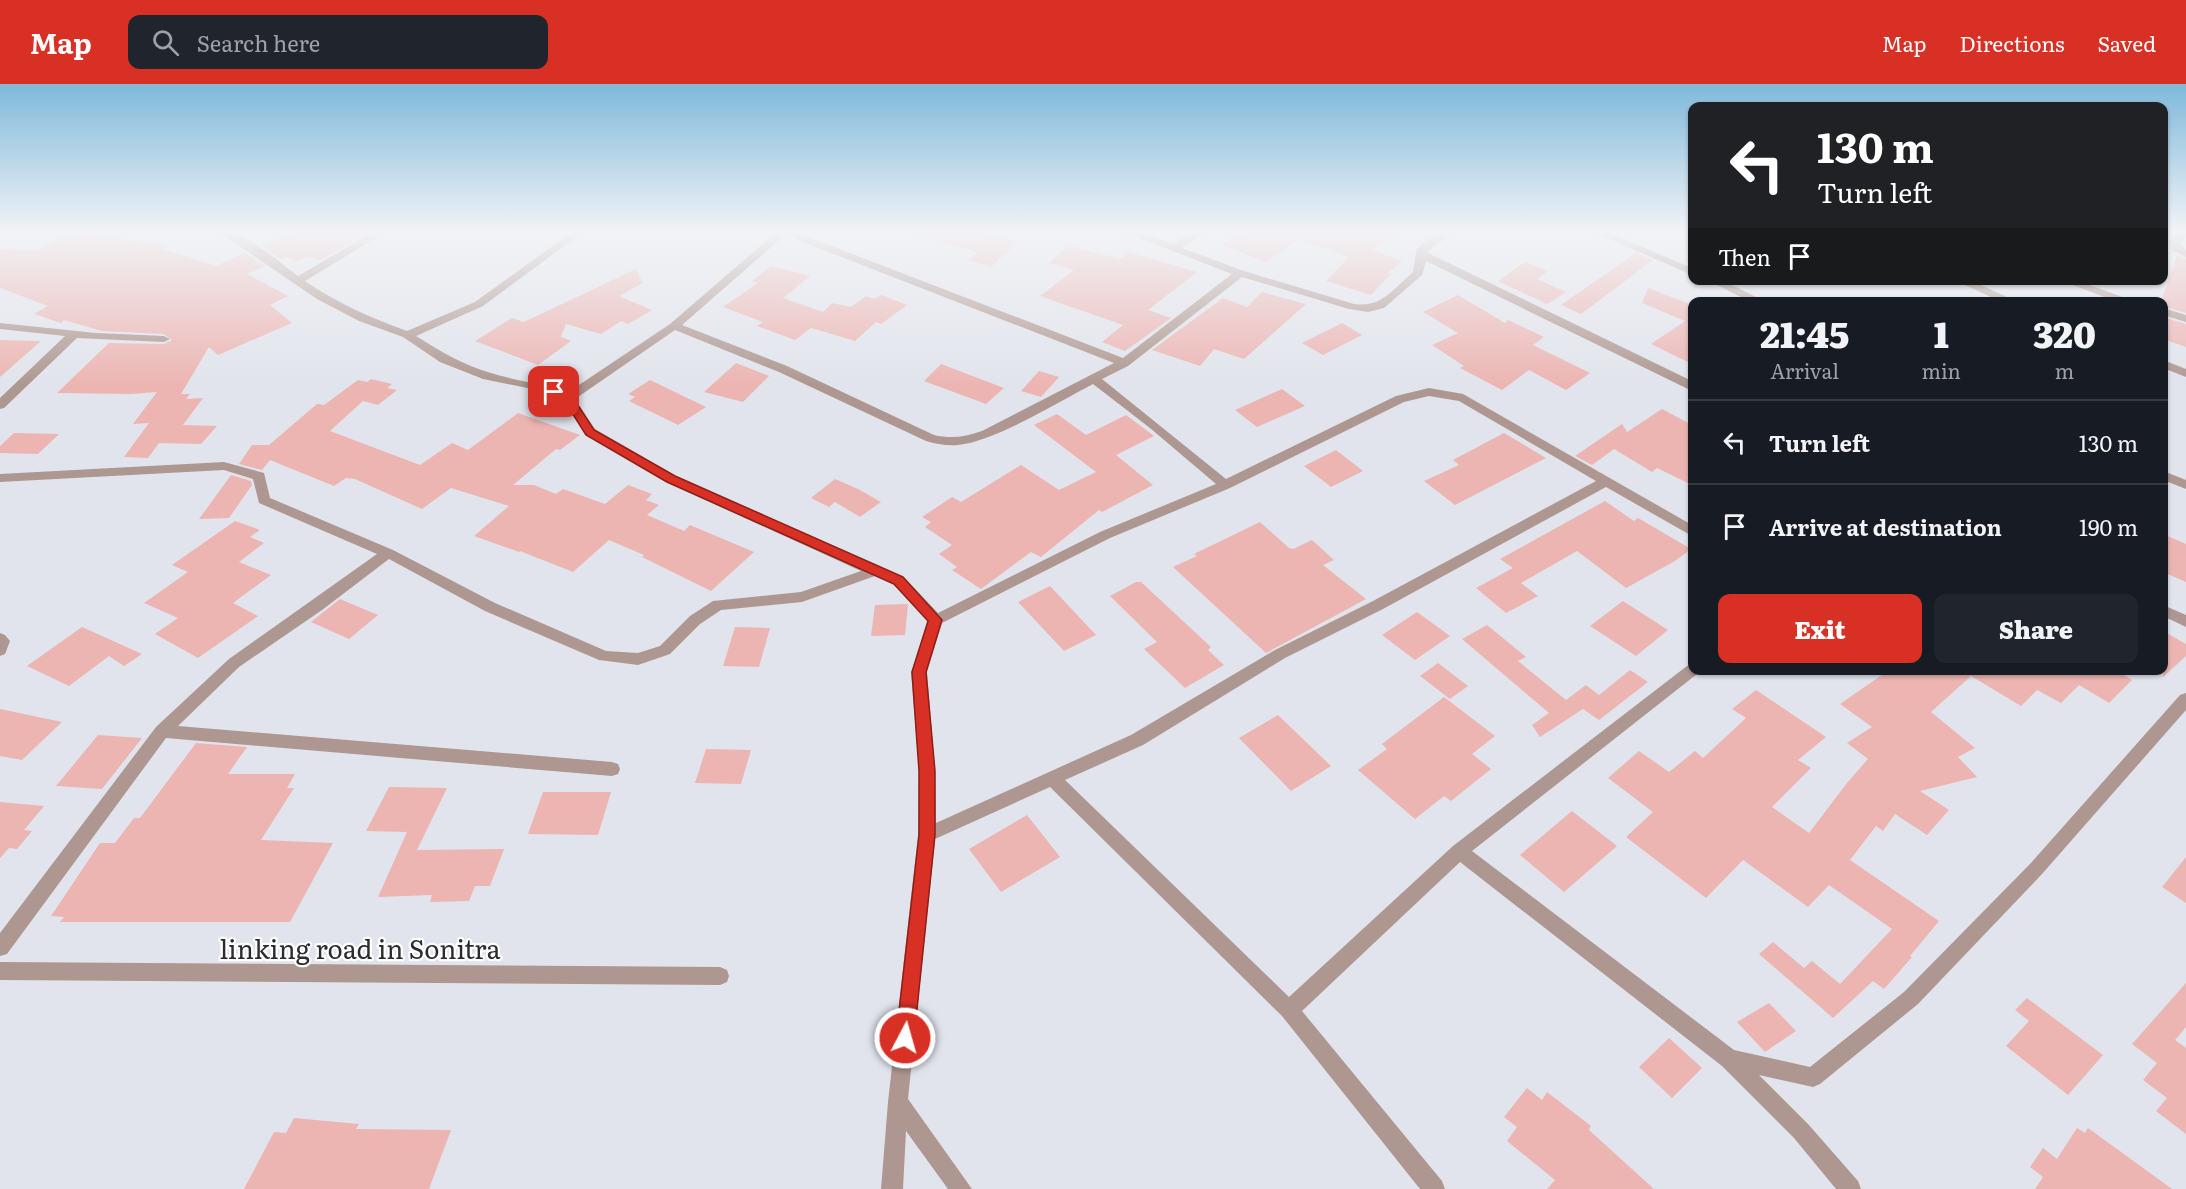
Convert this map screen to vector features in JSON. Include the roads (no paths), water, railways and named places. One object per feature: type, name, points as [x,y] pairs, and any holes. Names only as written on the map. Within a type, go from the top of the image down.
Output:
[{"type":"street","points":[[298,282],[321,297],[363,319],[407,335],[444,359],[487,376],[540,387],[568,398],[590,432],[671,479],[875,572],[898,580],[936,620]]},
{"type":"street","points":[[407,335],[435,325],[479,304],[510,282]]},
{"type":"street","points":[[568,398],[674,326],[725,282]]},
{"type":"street","points":[[916,282],[1124,363]]},
{"type":"street","points":[[674,326],[783,369],[930,438],[947,443],[968,441],[986,434],[1124,363],[1229,282]]},
{"type":"street","points":[[1268,282],[1353,307],[1368,309],[1380,306],[1408,282]]},
{"type":"street","points":[[1478,282],[1688,384]]},
{"type":"street","points":[[1723,285],[1750,297]]},
{"type":"street","points":[[1978,285],[1997,290],[2006,297]]},
{"type":"street","points":[[2079,285],[2116,297]]},
{"type":"street","points":[[2168,314],[2186,319]]},
{"type":"street","points":[[0,326],[48,328],[74,334],[164,339]]},
{"type":"street","points":[[0,405],[74,334]]},
{"type":"street","points":[[2168,366],[2186,373]]},
{"type":"street","points":[[1093,378],[1154,425],[1225,485]]},
{"type":"street","points":[[892,1189],[898,1102],[927,835],[927,771],[919,672],[936,620],[1105,535],[1225,485],[1400,399],[1429,392],[1463,398],[1688,529]]},
{"type":"street","points":[[0,478],[224,466],[259,476],[264,500],[388,553],[490,607],[604,656],[638,659],[665,650],[695,620],[718,604],[802,597],[875,572]]},
{"type":"street","points":[[2168,476],[2186,484]]},
{"type":"street","points":[[927,835],[1137,740],[1280,654],[1378,605],[1605,482]]},
{"type":"street","points":[[0,948],[49,879],[162,731],[234,663],[317,606],[388,553]]},
{"type":"street","points":[[2168,613],[2186,622]]},
{"type":"street","points":[[0,639],[2,641],[0,650]]},
{"type":"street","points":[[1289,1010],[1459,851],[1688,673]]},
{"type":"street","points":[[1729,1059],[1813,1077],[1911,998],[2036,869],[2186,699]]},
{"type":"street","points":[[162,731],[612,769]]},
{"type":"street","points":[[1053,778],[1289,1010],[1434,1189]]},
{"type":"street","points":[[1459,851],[1729,1059],[1801,1131],[1850,1189]]},
{"type":"street","name":"linking road in Sonitra","points":[[0,971],[720,976]]},
{"type":"street","points":[[898,1102],[962,1189]]}]
